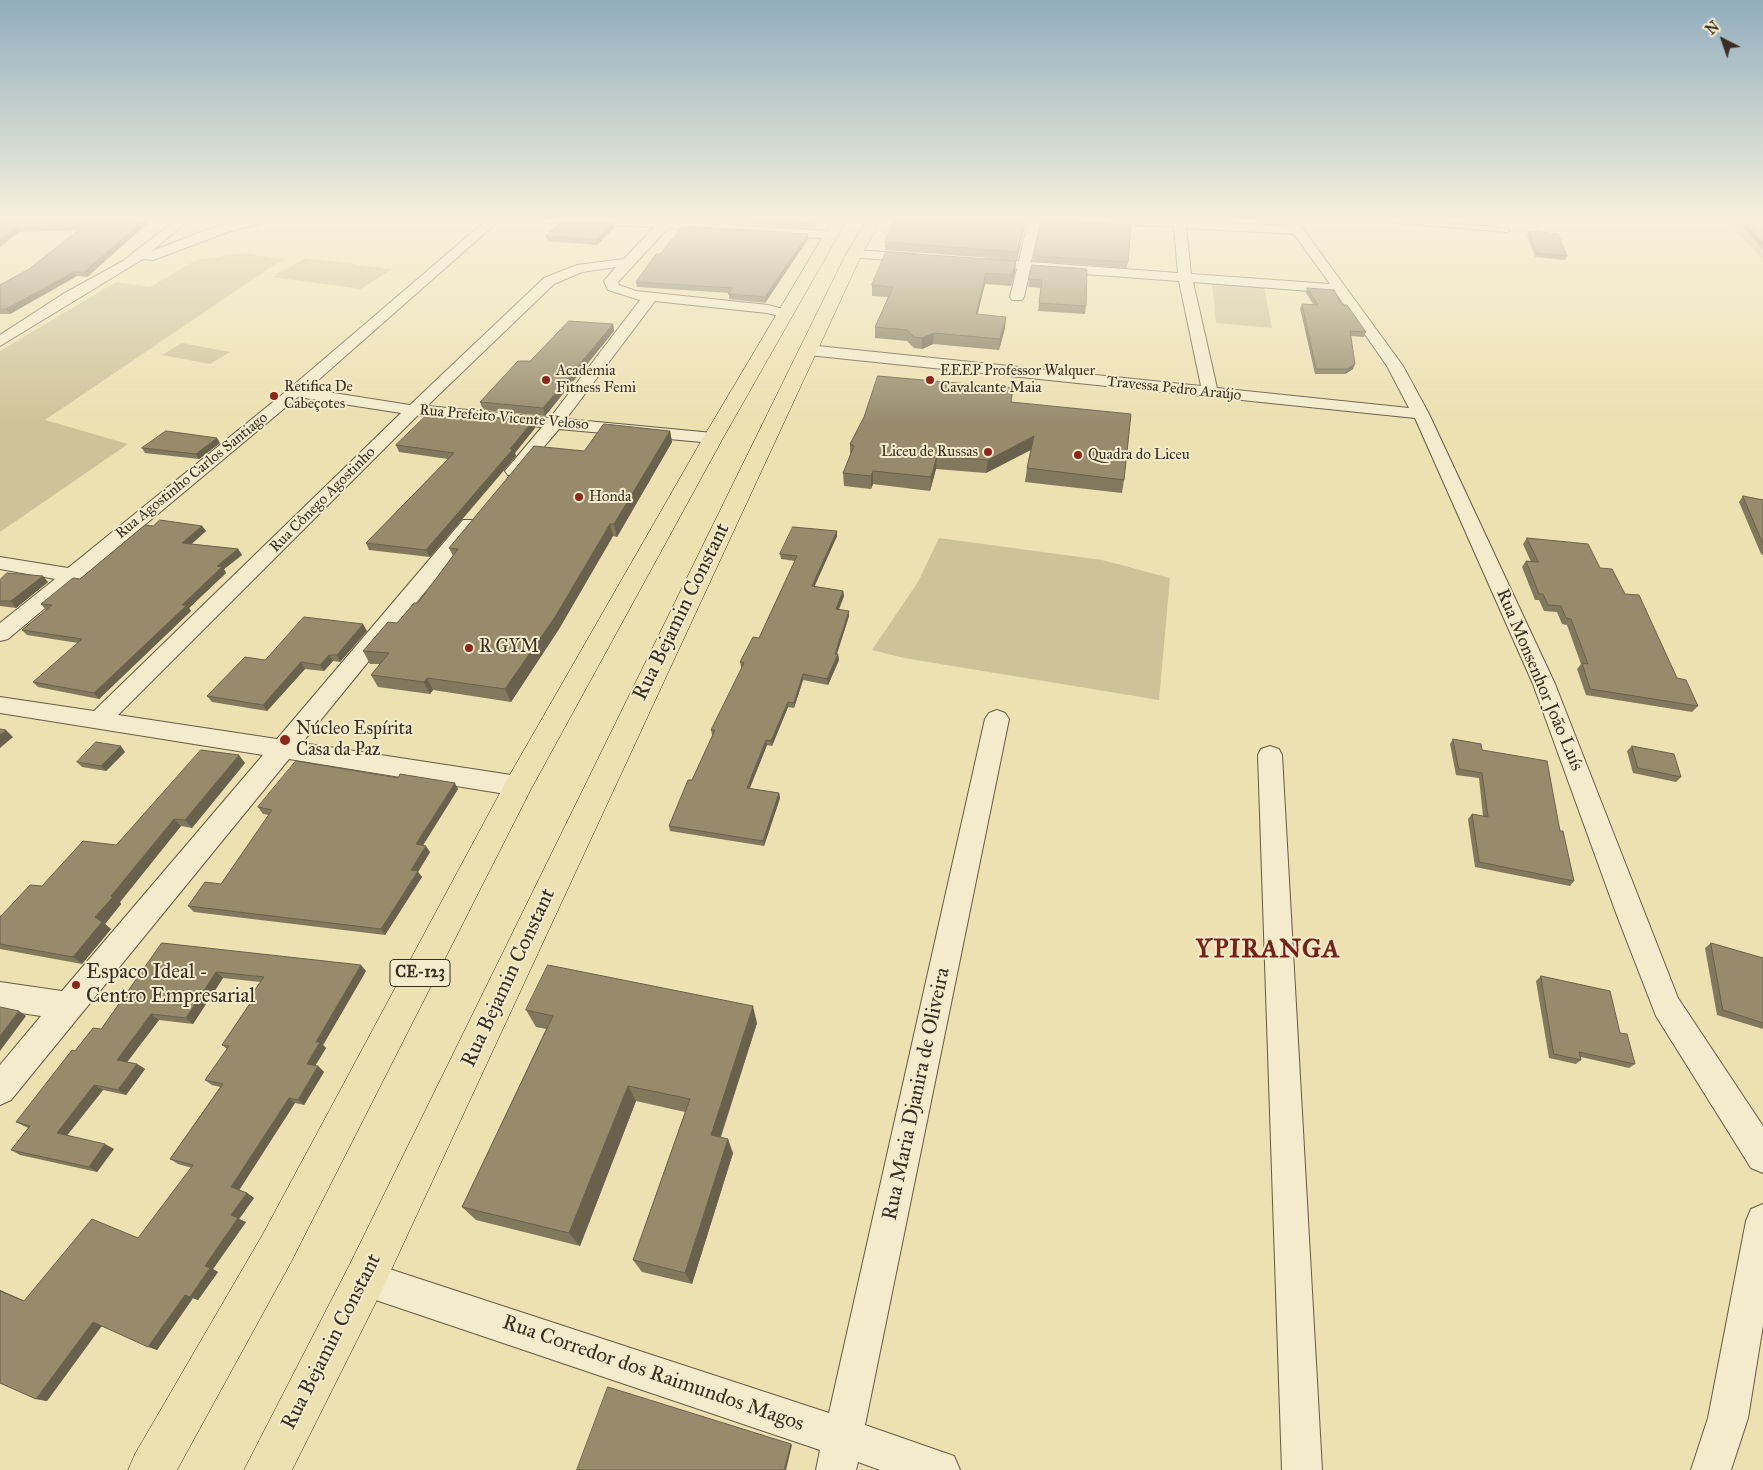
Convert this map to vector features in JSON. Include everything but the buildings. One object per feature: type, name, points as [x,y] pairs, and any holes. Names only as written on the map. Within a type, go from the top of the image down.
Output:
[{"type":"main road","points":[[713,438],[802,287]]},
{"type":"main road","name":"Rua Bejamin Constant","points":[[267,1470],[365,1279],[838,287]]},
{"type":"main road","name":"CE-123","points":[[151,1470],[282,1239],[518,786],[713,438]]},
{"type":"street","points":[[0,342],[87,287]]},
{"type":"street","name":"Rua Agostinho Carlos Santiago","points":[[0,634],[294,392],[416,287]]},
{"type":"street","name":"Rua Cônego Agostinho","points":[[99,720],[414,410],[544,287]]},
{"type":"street","points":[[616,287],[634,295],[768,309],[786,314]]},
{"type":"street","points":[[1017,297],[1019,287]]},
{"type":"street","points":[[1187,287],[1210,392]]},
{"type":"street","points":[[1305,287],[1339,289]]},
{"type":"street","name":"Rua Monsenhor João Luís","points":[[1339,289],[1395,366],[1421,414],[1544,684],[1667,1006],[1763,1156]]},
{"type":"street","points":[[0,1090],[555,423],[646,302],[652,297]]},
{"type":"street","name":"Travessa Pedro Araújo","points":[[808,350],[1421,414]]},
{"type":"street","name":"Rua Prefeito Vicente Veloso","points":[[294,392],[414,410],[713,438]]},
{"type":"street","points":[[0,564],[71,575]]},
{"type":"street","points":[[0,705],[518,786]]},
{"type":"street","name":"Rua Maria Djanira de Oliveira","points":[[840,1454],[997,719]]},
{"type":"street","points":[[1270,755],[1302,1470]]},
{"type":"street","points":[[0,996],[68,1006]]},
{"type":"street","points":[[1711,1470],[1728,1418],[1763,1221]]},
{"type":"street","name":"Rua Corredor dos Raimundos Magos","points":[[365,1279],[840,1454],[940,1470]]},
{"type":"shaded area","points":[[108,287],[242,287],[45,420],[128,444],[0,532],[0,351]]},
{"type":"shaded area","points":[[343,287],[365,287],[361,289]]},
{"type":"shaded area","points":[[1212,287],[1264,287],[1272,328],[1216,323]]},
{"type":"shaded area","points":[[182,343],[230,352],[210,364],[162,355]]},
{"type":"shaded area","points":[[939,538],[1102,560],[1170,578],[1159,700],[904,658],[872,650],[918,582]]},
{"type":"place","name":"Academia Fitness Femi","points":[[546,380]]},
{"type":"place","name":"EEEP Professor Walquer Cavalcante Maia","points":[[930,380]]},
{"type":"place","name":"Retifica De Cabeçotes","points":[[274,396]]},
{"type":"place","name":"Liceu de Russas","points":[[988,452]]},
{"type":"place","name":"Quadra do Liceu","points":[[1078,455]]},
{"type":"place","name":"Honda","points":[[579,497]]},
{"type":"place","name":"R GYM","points":[[469,648]]},
{"type":"place","name":"Núcleo Espírita Casa da Paz","points":[[285,740]]},
{"type":"place","name":"Espaco Ideal - Centro Empresarial","points":[[76,985]]},
{"type":"district","name":"YPIRANGA","points":[[1268,951]]}]
